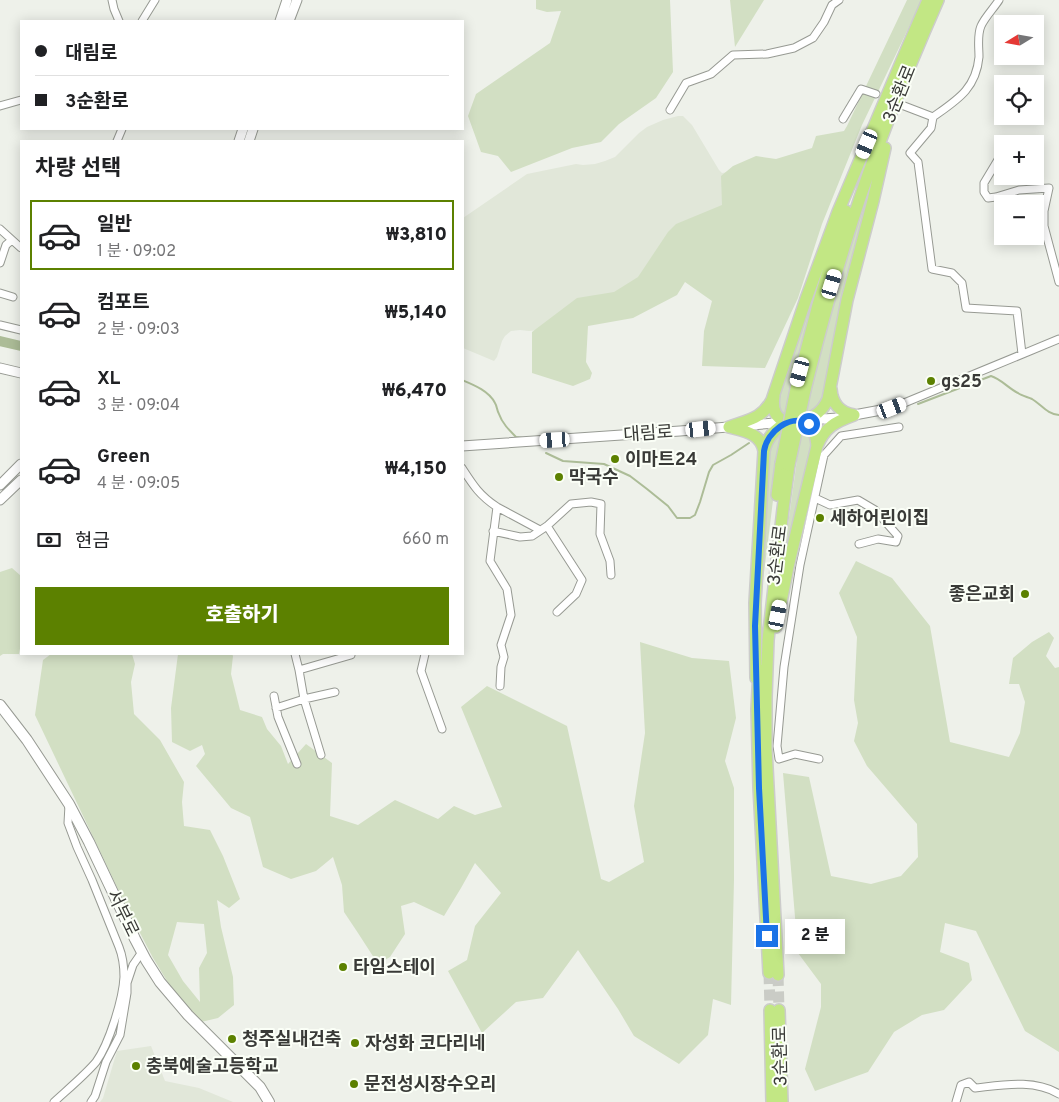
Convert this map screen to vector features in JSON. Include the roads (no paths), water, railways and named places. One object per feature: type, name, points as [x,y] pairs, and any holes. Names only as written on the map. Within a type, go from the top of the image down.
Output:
[{"type":"highway","name":"3순환로","points":[[800,390],[818,305],[842,223],[872,135],[928,0]]},
{"type":"highway","name":"3순환로","points":[[800,390],[852,221],[938,0]]},
{"type":"highway","points":[[729,427],[760,415],[768,406],[774,394],[806,298],[838,212],[903,58]]},
{"type":"highway","points":[[802,421],[822,410],[828,399],[847,300],[898,101]]},
{"type":"highway","points":[[830,388],[833,400],[837,406],[846,413],[854,415]]},
{"type":"highway","points":[[785,464],[800,390]]},
{"type":"highway","points":[[774,394],[773,404],[775,413],[781,419],[788,422]]},
{"type":"highway","points":[[766,728],[777,620],[817,446],[824,432],[830,426],[854,415]]},
{"type":"highway","points":[[802,421],[809,424],[812,428],[816,436],[817,446]]},
{"type":"highway","points":[[758,744],[755,626],[764,451],[771,435],[780,426],[788,422]]},
{"type":"highway","points":[[729,427],[757,437],[762,443],[764,451]]},
{"type":"highway","name":"3순환로","points":[[785,464],[782,518],[768,640],[766,697],[774,974],[759,788],[758,701],[760,654],[770,549],[785,464]]},
{"type":"highway","name":"3순환로","points":[[772,1102],[775,1010],[782,1102]]},
{"type":"main road","name":"서부로","points":[[0,705],[27,740],[69,804],[142,952],[160,982],[194,1022],[260,1087],[269,1102]]},
{"type":"street","points":[[112,0],[119,20]]},
{"type":"street","points":[[143,20],[155,0]]},
{"type":"street","points":[[280,20],[287,0]]},
{"type":"street","points":[[290,20],[297,0]]},
{"type":"street","points":[[670,110],[686,84],[711,74],[733,55],[767,54],[794,48],[813,38],[824,22],[832,5],[839,0]]},
{"type":"street","points":[[999,0],[981,26],[975,76],[964,94],[933,117],[931,128],[910,153],[918,162],[932,269],[952,273],[962,283],[966,308],[1018,311],[1022,354]]},
{"type":"street","points":[[843,118],[861,89],[876,94]]},
{"type":"street","points":[[0,106],[20,100]]},
{"type":"street","points":[[898,101],[933,117]]},
{"type":"street","points":[[994,167],[984,183],[984,192],[988,198],[1019,190],[1049,188],[1044,211],[1044,226],[1059,282]]},
{"type":"street","points":[[0,229],[20,247]]},
{"type":"street","points":[[0,263],[6,245],[12,240]]},
{"type":"street","points":[[0,292],[13,297]]},
{"type":"street","points":[[0,325],[20,330]]},
{"type":"street","name":"대림로","points":[[464,446],[680,431],[854,415],[892,408],[1059,339]]},
{"type":"street","points":[[0,368],[20,373]]},
{"type":"street","points":[[819,759],[795,754],[779,759],[777,746],[784,667],[800,565],[824,455],[842,436],[899,427]]},
{"type":"street","points":[[0,484],[20,465]]},
{"type":"street","points":[[464,471],[485,499],[497,507],[544,528],[582,580],[576,594],[557,612]]},
{"type":"street","points":[[0,500],[20,481]]},
{"type":"street","points":[[815,498],[830,505],[858,500],[875,510],[898,536],[896,542],[878,538],[859,544]]},
{"type":"street","points":[[494,531],[520,537],[532,536],[571,504],[591,502],[601,504],[600,534],[610,561],[611,575]]},
{"type":"street","points":[[497,507],[490,560],[507,589],[511,616],[501,645],[504,657],[501,667],[500,686]]},
{"type":"street","points":[[295,655],[304,699],[320,755]]},
{"type":"street","points":[[299,670],[350,655]]},
{"type":"street","points":[[425,655],[421,671],[442,729]]},
{"type":"street","points":[[276,708],[335,692]]},
{"type":"street","points":[[274,696],[278,717],[297,764]]},
{"type":"street","points":[[69,804],[68,823],[123,957],[124,980],[120,1013],[120,1035],[106,1062],[95,1096],[91,1102]]},
{"type":"street","points":[[54,1102],[96,1061],[120,1013],[133,964],[142,952]]},
{"type":"street","points":[[956,1102],[961,1085],[969,1082],[975,1088],[1017,1083],[1050,1088],[1059,1094]]},
{"type":"waterway","points":[[0,341],[20,346]]},
{"type":"waterway","points":[[918,404],[991,376],[1011,389],[1032,399],[1048,411],[1059,415]]},
{"type":"waterway","points":[[464,381],[489,395],[496,404],[500,417],[506,426],[516,437],[523,438]]},
{"type":"waterway","points":[[546,453],[563,461],[604,464],[630,476],[668,506],[677,518],[690,518],[695,515],[713,465],[749,443]]},
{"type":"tunnel","points":[[769,973],[770,1010]]},
{"type":"tunnel","points":[[778,975],[779,1010]]},
{"type":"place","name":"gs25","points":[[931,381]]},
{"type":"place","name":"이마트24","points":[[615,459]]},
{"type":"place","name":"막국수","points":[[559,477]]},
{"type":"place","name":"세하어린이집","points":[[820,518]]},
{"type":"place","name":"좋은교회","points":[[1025,594]]},
{"type":"place","name":"타임스테이","points":[[343,967]]},
{"type":"place","name":"청주실내건축","points":[[232,1039]]},
{"type":"place","name":"자성화 코다리네","points":[[355,1043]]},
{"type":"place","name":"충북예술고등학교","points":[[136,1066]]},
{"type":"place","name":"문전성시장수오리","points":[[354,1084]]}]
